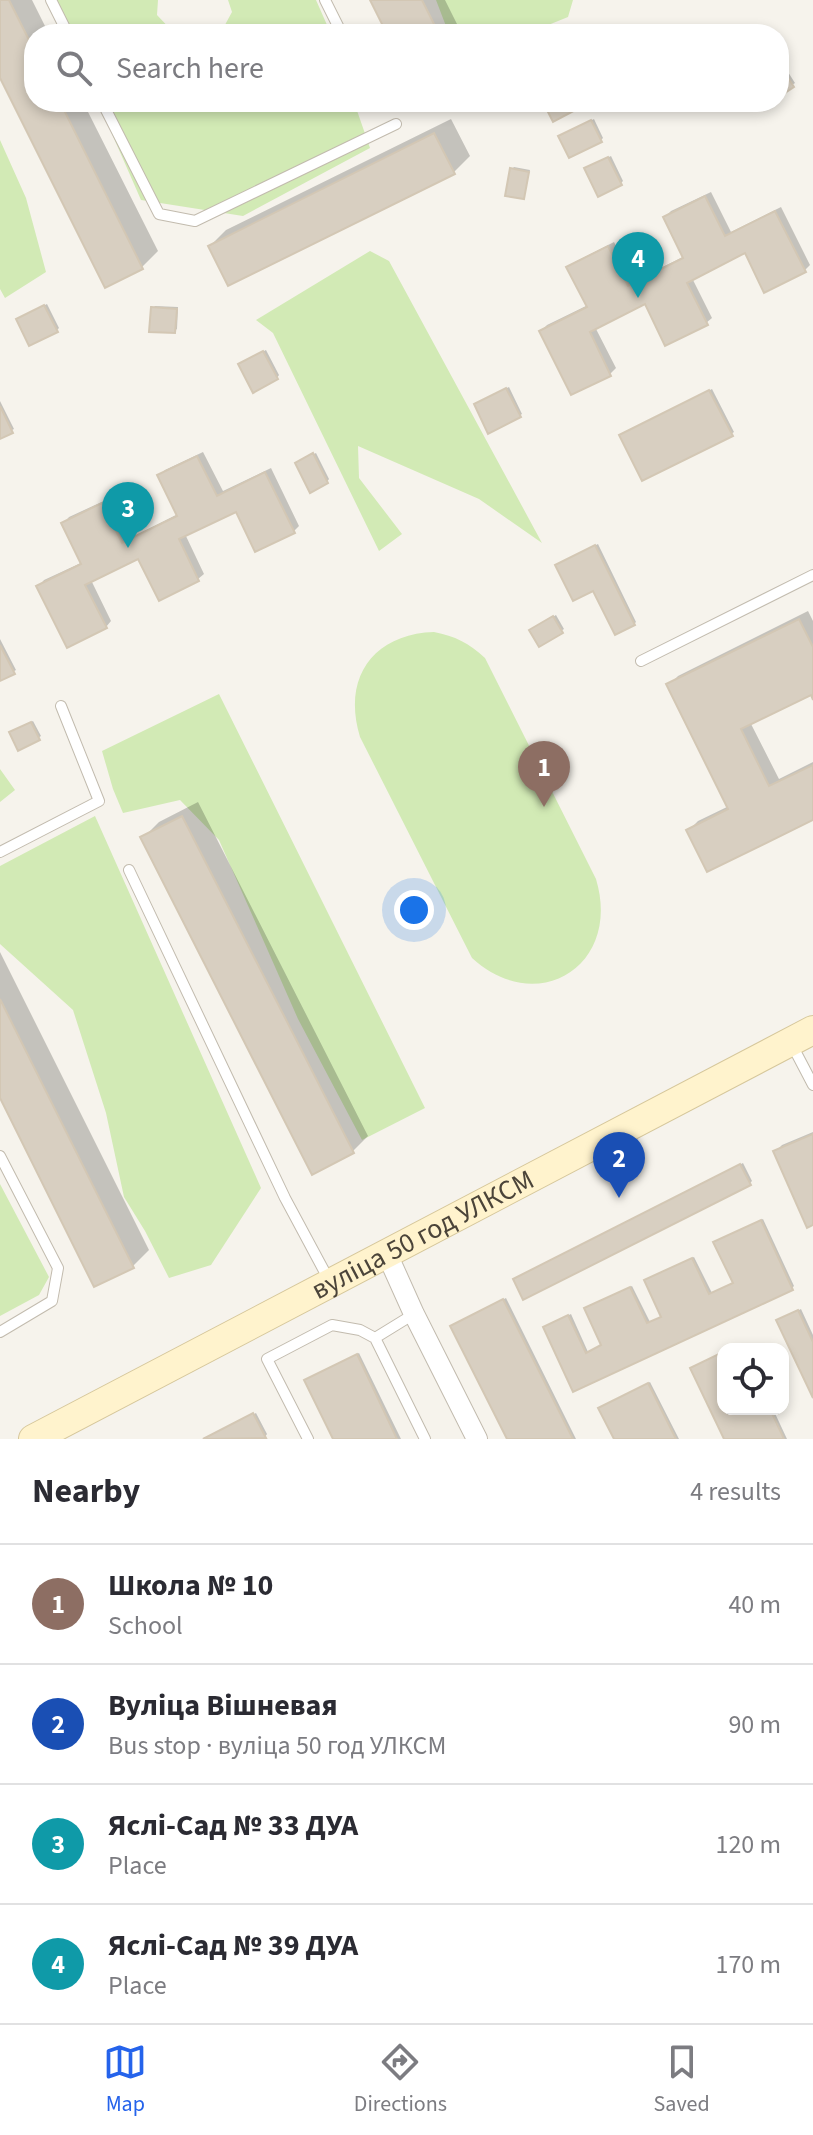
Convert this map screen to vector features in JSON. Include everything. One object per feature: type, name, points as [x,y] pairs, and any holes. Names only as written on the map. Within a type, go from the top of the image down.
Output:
[{"type":"main road","name":"вуліца 50 год УЛКСМ","points":[[33,1439],[802,1036]]},
{"type":"street","points":[[387,1254],[477,1439]]},
{"type":"lane","points":[[51,0],[63,24]]},
{"type":"lane","points":[[325,0],[337,24]]},
{"type":"lane","points":[[107,112],[159,214],[195,221],[396,124]]},
{"type":"lane","points":[[641,661],[813,575]]},
{"type":"lane","points":[[0,852],[99,801],[61,706]]},
{"type":"lane","points":[[129,870],[285,1198],[330,1282]]},
{"type":"lane","points":[[802,1036],[813,1085]]},
{"type":"lane","points":[[0,1156],[58,1268],[52,1301],[0,1332]]},
{"type":"lane","points":[[375,1338],[414,1314]]},
{"type":"lane","points":[[308,1439],[267,1359],[332,1325],[360,1330],[375,1338],[425,1439]]},
{"type":"green space","points":[[52,0],[158,0],[157,15],[166,24],[63,24]]},
{"type":"green space","points":[[228,0],[316,0],[327,24],[225,24],[232,12]]},
{"type":"green space","points":[[436,0],[573,0],[568,17],[551,24],[445,24]]},
{"type":"green space","points":[[102,112],[357,112],[370,148],[243,216],[141,200]]},
{"type":"green space","points":[[0,140],[26,198],[46,272],[5,298],[0,289]]},
{"type":"green space","points":[[370,251],[389,261],[542,543],[479,499],[358,446],[359,478],[402,534],[379,551],[273,333],[256,320]]},
{"type":"green space","points":[[434,632],[461,641],[485,658],[596,879],[601,910],[597,936],[586,958],[568,973],[547,982],[523,983],[497,975],[472,958],[360,737],[355,696],[367,663],[394,641]]},
{"type":"green space","points":[[219,694],[425,1108],[362,1140],[298,1019],[219,840],[180,800],[123,813],[113,789],[102,751]]},
{"type":"green space","points":[[0,769],[15,790],[0,802]]},
{"type":"green space","points":[[95,816],[261,1188],[211,1265],[169,1278],[124,1197],[106,1113],[73,1010],[0,944],[0,866]]},
{"type":"green space","points":[[0,1184],[49,1277],[39,1295],[0,1316]]},
{"type":"building","points":[[0,0],[9,0],[24,30],[24,112],[65,112],[143,269],[105,288],[0,78]]},
{"type":"building","points":[[370,0],[422,0],[434,24],[382,24]]},
{"type":"building","points":[[548,112],[572,112],[553,122]]},
{"type":"building","points":[[591,120],[602,142],[569,158],[558,136]]},
{"type":"building","points":[[434,133],[455,174],[228,286],[208,246]]},
{"type":"building","points":[[608,157],[622,185],[598,197],[584,168]]},
{"type":"building","points":[[510,168],[529,172],[524,199],[505,196]]},
{"type":"building","points":[[705,196],[725,236],[775,211],[806,272],[764,293],[745,253],[687,283],[708,325],[665,346],[645,304],[590,332],[611,376],[571,395],[539,331],[587,307],[566,267],[608,246],[628,286],[683,258],[663,217]]},
{"type":"building","points":[[44,305],[58,332],[29,346],[16,319]]},
{"type":"building","points":[[151,307],[177,309],[175,333],[149,332]]},
{"type":"building","points":[[263,351],[278,379],[253,393],[238,364]]},
{"type":"building","points":[[506,388],[521,417],[488,434],[474,404]]},
{"type":"building","points":[[709,390],[733,436],[642,481],[619,435]]},
{"type":"building","points":[[0,406],[13,433],[0,439]]},
{"type":"building","points":[[313,453],[328,483],[310,493],[295,463]]},
{"type":"building","points":[[197,456],[217,496],[265,472],[295,533],[255,552],[236,512],[179,539],[199,581],[159,601],[138,559],[85,585],[107,628],[67,648],[36,586],[81,564],[61,523],[102,503],[122,543],[177,516],[157,475]]},
{"type":"building","points":[[595,545],[635,625],[615,635],[593,591],[573,601],[555,565]]},
{"type":"building","points":[[553,616],[563,633],[539,647],[529,630]]},
{"type":"building","points":[[799,619],[813,647],[813,700],[811,695],[741,729],[769,786],[813,765],[813,820],[707,872],[686,830],[728,809],[666,684]]},
{"type":"building","points":[[0,645],[15,674],[0,681]]},
{"type":"building","points":[[31,722],[40,740],[18,751],[9,732]]},
{"type":"building","points":[[182,816],[354,1153],[312,1175],[140,837]]},
{"type":"building","points":[[0,999],[134,1268],[94,1287],[0,1098]]},
{"type":"building","points":[[813,1134],[813,1225],[807,1228],[773,1151]]},
{"type":"building","points":[[740,1164],[751,1185],[523,1300],[513,1279]]},
{"type":"building","points":[[761,1220],[793,1290],[573,1392],[543,1327],[568,1315],[586,1353],[601,1345],[584,1308],[630,1287],[647,1323],[661,1317],[644,1280],[692,1258],[709,1294],[733,1283],[713,1242]]},
{"type":"building","points":[[503,1299],[573,1439],[507,1439],[450,1326]]},
{"type":"building","points":[[798,1310],[813,1342],[813,1398],[789,1343],[776,1320]]},
{"type":"building","points":[[357,1354],[397,1439],[333,1439],[304,1380]]},
{"type":"building","points":[[717,1355],[717,1415],[773,1415],[784,1439],[724,1439],[690,1368]]},
{"type":"building","points":[[648,1383],[676,1439],[614,1439],[598,1408]]},
{"type":"building","points":[[253,1413],[266,1438],[203,1439]]},
{"type":"place","name":"Яслі-Сад № 39 ДУА","points":[[638,298]]},
{"type":"place","name":"Яслі-Сад № 33 ДУА","points":[[128,548]]},
{"type":"place","name":"Школа № 10","points":[[544,807]]},
{"type":"place","name":"Вуліца Вішневая","points":[[619,1198]]}]
